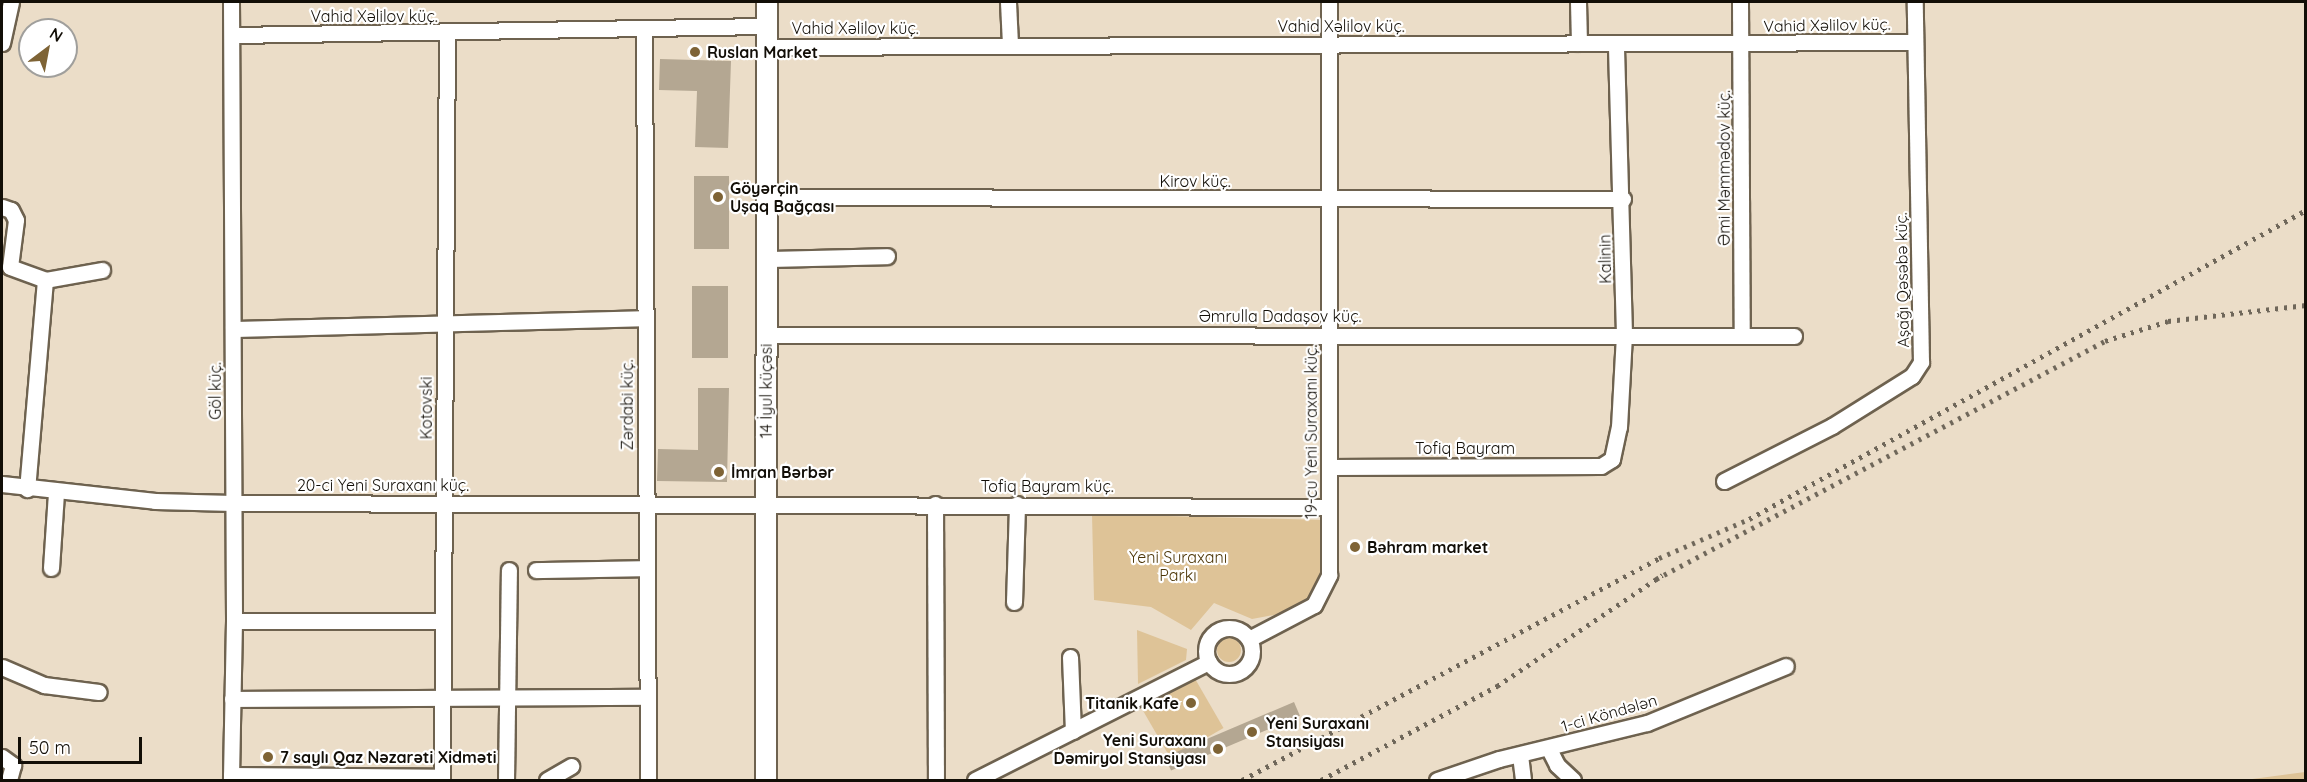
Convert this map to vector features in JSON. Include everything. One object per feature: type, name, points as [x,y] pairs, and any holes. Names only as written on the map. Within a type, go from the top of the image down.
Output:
[{"type":"street","points":[[2,43],[11,2]]},
{"type":"street","name":"Göl küç.","points":[[231,2],[233,35],[234,621],[231,778]]},
{"type":"street","name":"14 İyul küçəsi","points":[[765,780],[767,2]]},
{"type":"street","points":[[1008,2],[1010,45]]},
{"type":"street","name":"19-cu Yeni Suraxanı küç.","points":[[1249,639],[1293,618],[1321,596],[1329,575],[1329,2]]},
{"type":"street","points":[[1578,2],[1579,43]]},
{"type":"street","name":"Əmi Məmmədov küç.","points":[[1740,2],[1742,334]]},
{"type":"street","name":"Aşağı Qəsəbə küç.","points":[[1724,480],[1832,426],[1912,376],[1921,362],[1915,2]]},
{"type":"street","name":"Vahid Xəlilov küç.","points":[[233,35],[447,34],[767,26]]},
{"type":"street","name":"Zərdabi küç.","points":[[644,30],[648,780]]},
{"type":"street","name":"Kotovski","points":[[442,779],[447,34]]},
{"type":"street","name":"Vahid Xəlilov küç.","points":[[767,47],[1915,42]]},
{"type":"street","name":"Kalinin","points":[[1601,466],[1612,459],[1617,437],[1624,334],[1623,200],[1616,44]]},
{"type":"street","name":"Kirov küç.","points":[[767,198],[1623,200]]},
{"type":"street","points":[[2,207],[11,210],[16,220],[6,266],[45,280],[102,270]]},
{"type":"street","points":[[766,259],[887,256]]},
{"type":"street","points":[[27,489],[45,280]]},
{"type":"street","points":[[233,329],[644,318]]},
{"type":"street","name":"Əmrulla Dadaşov küç.","points":[[766,335],[1742,334],[1794,336]]},
{"type":"street","name":"Tofiq Bayram","points":[[1329,467],[1601,466]]},
{"type":"street","name":"20-ci Yeni Suraxanı küç.","points":[[2,484],[27,489],[155,501],[233,503],[765,503]]},
{"type":"street","points":[[51,568],[56,492]]},
{"type":"street","name":"Tofiq Bayram küç.","points":[[765,503],[1329,507]]},
{"type":"street","points":[[935,504],[936,780]]},
{"type":"street","points":[[1014,602],[1017,504]]},
{"type":"street","points":[[536,570],[646,568]]},
{"type":"street","points":[[506,780],[508,570]]},
{"type":"street","points":[[234,621],[443,621]]},
{"type":"street","points":[[1235,628],[1249,639],[1252,657],[1241,671],[1223,673],[1209,662],[1207,645],[1218,631],[1235,628]]},
{"type":"street","points":[[1070,657],[1073,731]]},
{"type":"street","points":[[975,780],[1209,662]]},
{"type":"street","name":"1-ci Köndələn","points":[[1437,780],[1520,755],[1647,723],[1786,666]]},
{"type":"street","points":[[2,667],[44,685],[99,692]]},
{"type":"street","points":[[232,699],[443,700],[647,697]]},
{"type":"street","points":[[1549,749],[1557,765],[1573,780]]},
{"type":"street","points":[[1520,755],[1523,780]]},
{"type":"street","points":[[2,758],[13,765],[9,780]]},
{"type":"street","points":[[547,780],[571,766]]},
{"type":"street","points":[[231,778],[442,779]]},
{"type":"green space","name":"Yeni Suraxanı Parkı","points":[[1092,514],[1323,520],[1325,562],[1319,585],[1305,602],[1279,614],[1252,619],[1214,603],[1191,630],[1151,607],[1094,600]]},
{"type":"green space","points":[[1137,630],[1187,649],[1186,660],[1138,684]]},
{"type":"green space","points":[[1229,638],[1237,642],[1241,650],[1237,658],[1229,662],[1221,658],[1217,650],[1221,642]]},
{"type":"green space","points":[[1194,677],[1224,728],[1171,759],[1141,708]]},
{"type":"green space","points":[[2305,772],[2305,780],[2245,780]]},
{"type":"building","points":[[660,59],[731,61],[728,148],[695,147],[697,91],[659,90]]},
{"type":"building","points":[[694,176],[729,176],[729,249],[694,249]]},
{"type":"building","points":[[692,286],[728,286],[728,358],[692,358]]},
{"type":"building","points":[[698,388],[729,388],[727,482],[657,481],[658,449],[698,450]]},
{"type":"building","name":"Yeni Suraxanı Dəmiryol Stansiyası","points":[[1294,702],[1300,716],[1171,771],[1165,757]]},
{"type":"railway","points":[[1242,780],[1659,558],[1749,519],[2306,210]]},
{"type":"railway","points":[[1656,579],[2105,341],[2168,321],[2306,305]]},
{"type":"railway","points":[[1321,780],[1497,686],[1662,575]]},
{"type":"place","name":"Ruslan Market","points":[[695,52]]},
{"type":"place","name":"Göyərçin Uşaq Bağçası","points":[[718,197]]},
{"type":"place","name":"İmran Bərbər","points":[[719,472]]},
{"type":"place","name":"Bәhram market","points":[[1355,547]]},
{"type":"place","name":"Titanik Kafe","points":[[1191,703]]},
{"type":"place","name":"Yeni Suraxanı Stansiyası","points":[[1252,732]]},
{"type":"place","name":"Yeni Suraxanı Dəmiryol Stansiyası","points":[[1218,749]]},
{"type":"place","name":"7 saylı Qaz Nəzarəti Xidməti","points":[[268,757]]}]
